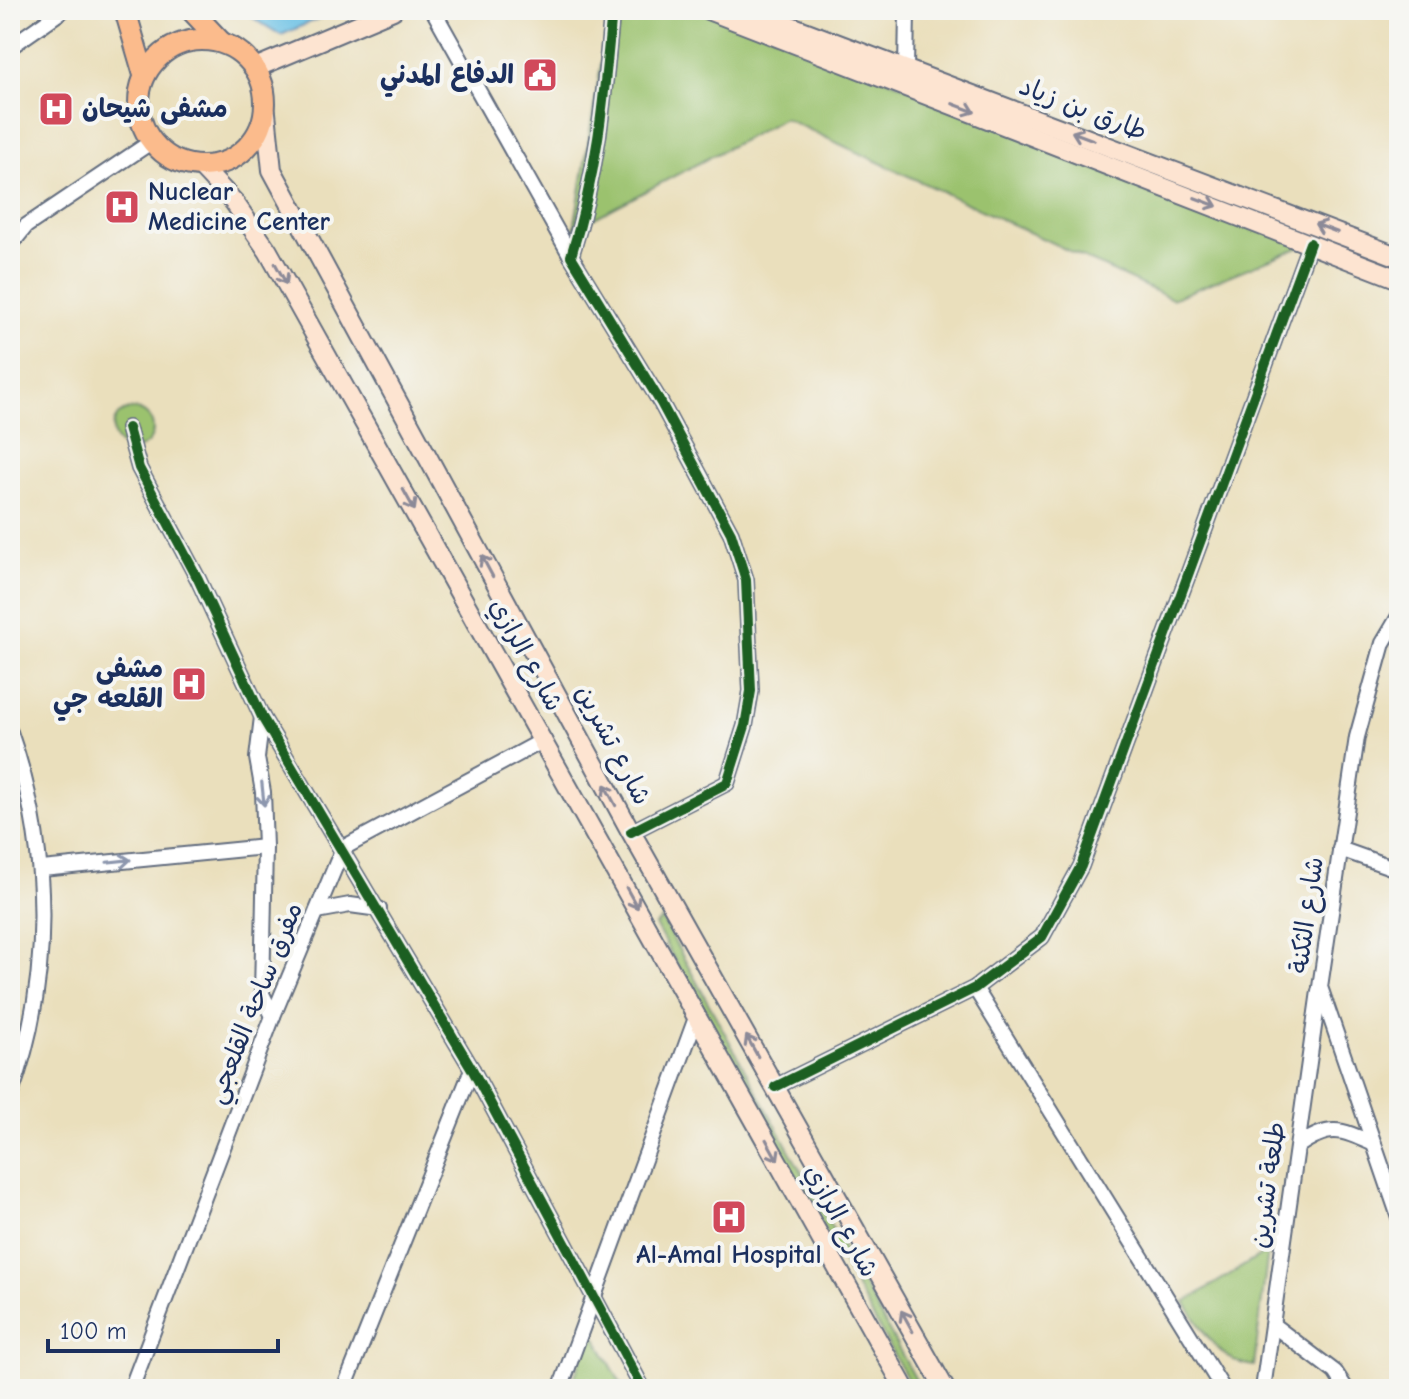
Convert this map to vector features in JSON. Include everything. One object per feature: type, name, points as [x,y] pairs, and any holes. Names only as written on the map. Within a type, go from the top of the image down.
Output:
[{"type":"main road","points":[[125,10],[144,75]]},
{"type":"main road","points":[[191,10],[221,42],[251,63],[263,82],[266,113],[257,136],[243,153],[216,166],[201,167],[167,157],[151,142],[139,114],[138,95],[144,75],[161,54],[187,41],[221,42]]},
{"type":"main road","points":[[251,63],[359,10]]},
{"type":"main road","points":[[251,63],[393,10]]},
{"type":"main road","points":[[708,10],[1399,279]]},
{"type":"main road","name":"طارق بن زياد","points":[[749,10],[1399,257]]},
{"type":"main road","name":"شارع تشرين","points":[[266,113],[272,170],[631,832],[945,1389]]},
{"type":"main road","name":"شارع الرازي","points":[[201,167],[234,202],[268,251],[905,1389]]},
{"type":"street","points":[[10,47],[63,10]]},
{"type":"street","points":[[433,10],[571,256],[661,403],[731,533],[746,580],[751,691],[745,726],[727,783],[631,832]]},
{"type":"street","points":[[571,256],[590,194],[602,130],[612,10]]},
{"type":"street","points":[[906,70],[907,10]]},
{"type":"street","points":[[10,246],[26,226],[151,142]]},
{"type":"street","points":[[775,1087],[975,988],[1042,937],[1081,866],[1310,243]]},
{"type":"street","points":[[128,428],[139,468],[198,579],[262,717],[343,848],[472,1069],[643,1389]]},
{"type":"street","name":"شارع الثكنة","points":[[1399,616],[1383,643],[1357,737],[1320,987],[1399,1217]]},
{"type":"street","points":[[262,717],[257,734],[265,847],[262,994],[273,1016]]},
{"type":"street","points":[[10,732],[32,802],[42,869],[39,950],[30,1026],[10,1096]]},
{"type":"street","points":[[343,848],[544,740]]},
{"type":"street","points":[[42,869],[265,847]]},
{"type":"street","name":"مفرق ساحة القلعجي","points":[[131,1389],[273,1016],[343,848]]},
{"type":"street","points":[[1340,849],[1399,870]]},
{"type":"street","points":[[317,911],[350,905],[379,909]]},
{"type":"street","name":"طلعة تشرين","points":[[1263,1389],[1320,987]]},
{"type":"street","points":[[975,988],[1223,1389]]},
{"type":"street","points":[[560,1389],[697,1015]]},
{"type":"street","points":[[344,1389],[472,1069]]},
{"type":"street","points":[[1298,1146],[1319,1132],[1333,1129],[1374,1144]]},
{"type":"street","points":[[1273,1325],[1335,1372],[1346,1389]]},
{"type":"green space","points":[[610,10],[708,10],[1310,243],[1172,299],[784,118],[574,229]]},
{"type":"green space","points":[[133,409],[147,415],[153,429],[147,443],[133,449],[119,443],[113,429],[119,415]]},
{"type":"green space","points":[[662,919],[921,1389],[913,1389],[655,925]]},
{"type":"green space","points":[[1268,1251],[1254,1366],[1241,1363],[1221,1351],[1205,1334],[1185,1302]]},
{"type":"green space","points":[[592,1331],[624,1389],[570,1389]]},
{"type":"water","points":[[240,10],[338,10],[281,35]]},
{"type":"cycle path","points":[[612,10],[594,164],[571,256],[661,403],[731,533],[746,580],[751,691],[745,726],[727,783],[631,832]]},
{"type":"cycle path","points":[[775,1087],[975,988],[1042,937],[1081,866],[1310,243]]},
{"type":"cycle path","points":[[128,428],[139,468],[198,579],[262,717],[472,1069],[643,1389]]},
{"type":"place","name":"الدفاع المدني","points":[[540,75]]},
{"type":"place","name":"مشفى شيحان","points":[[56,109]]},
{"type":"place","name":"Nuclear Medicine Center","points":[[122,207]]},
{"type":"place","name":"مشفى القلعه جي","points":[[189,684]]},
{"type":"place","name":"Al-Amal Hospital","points":[[729,1217]]}]
